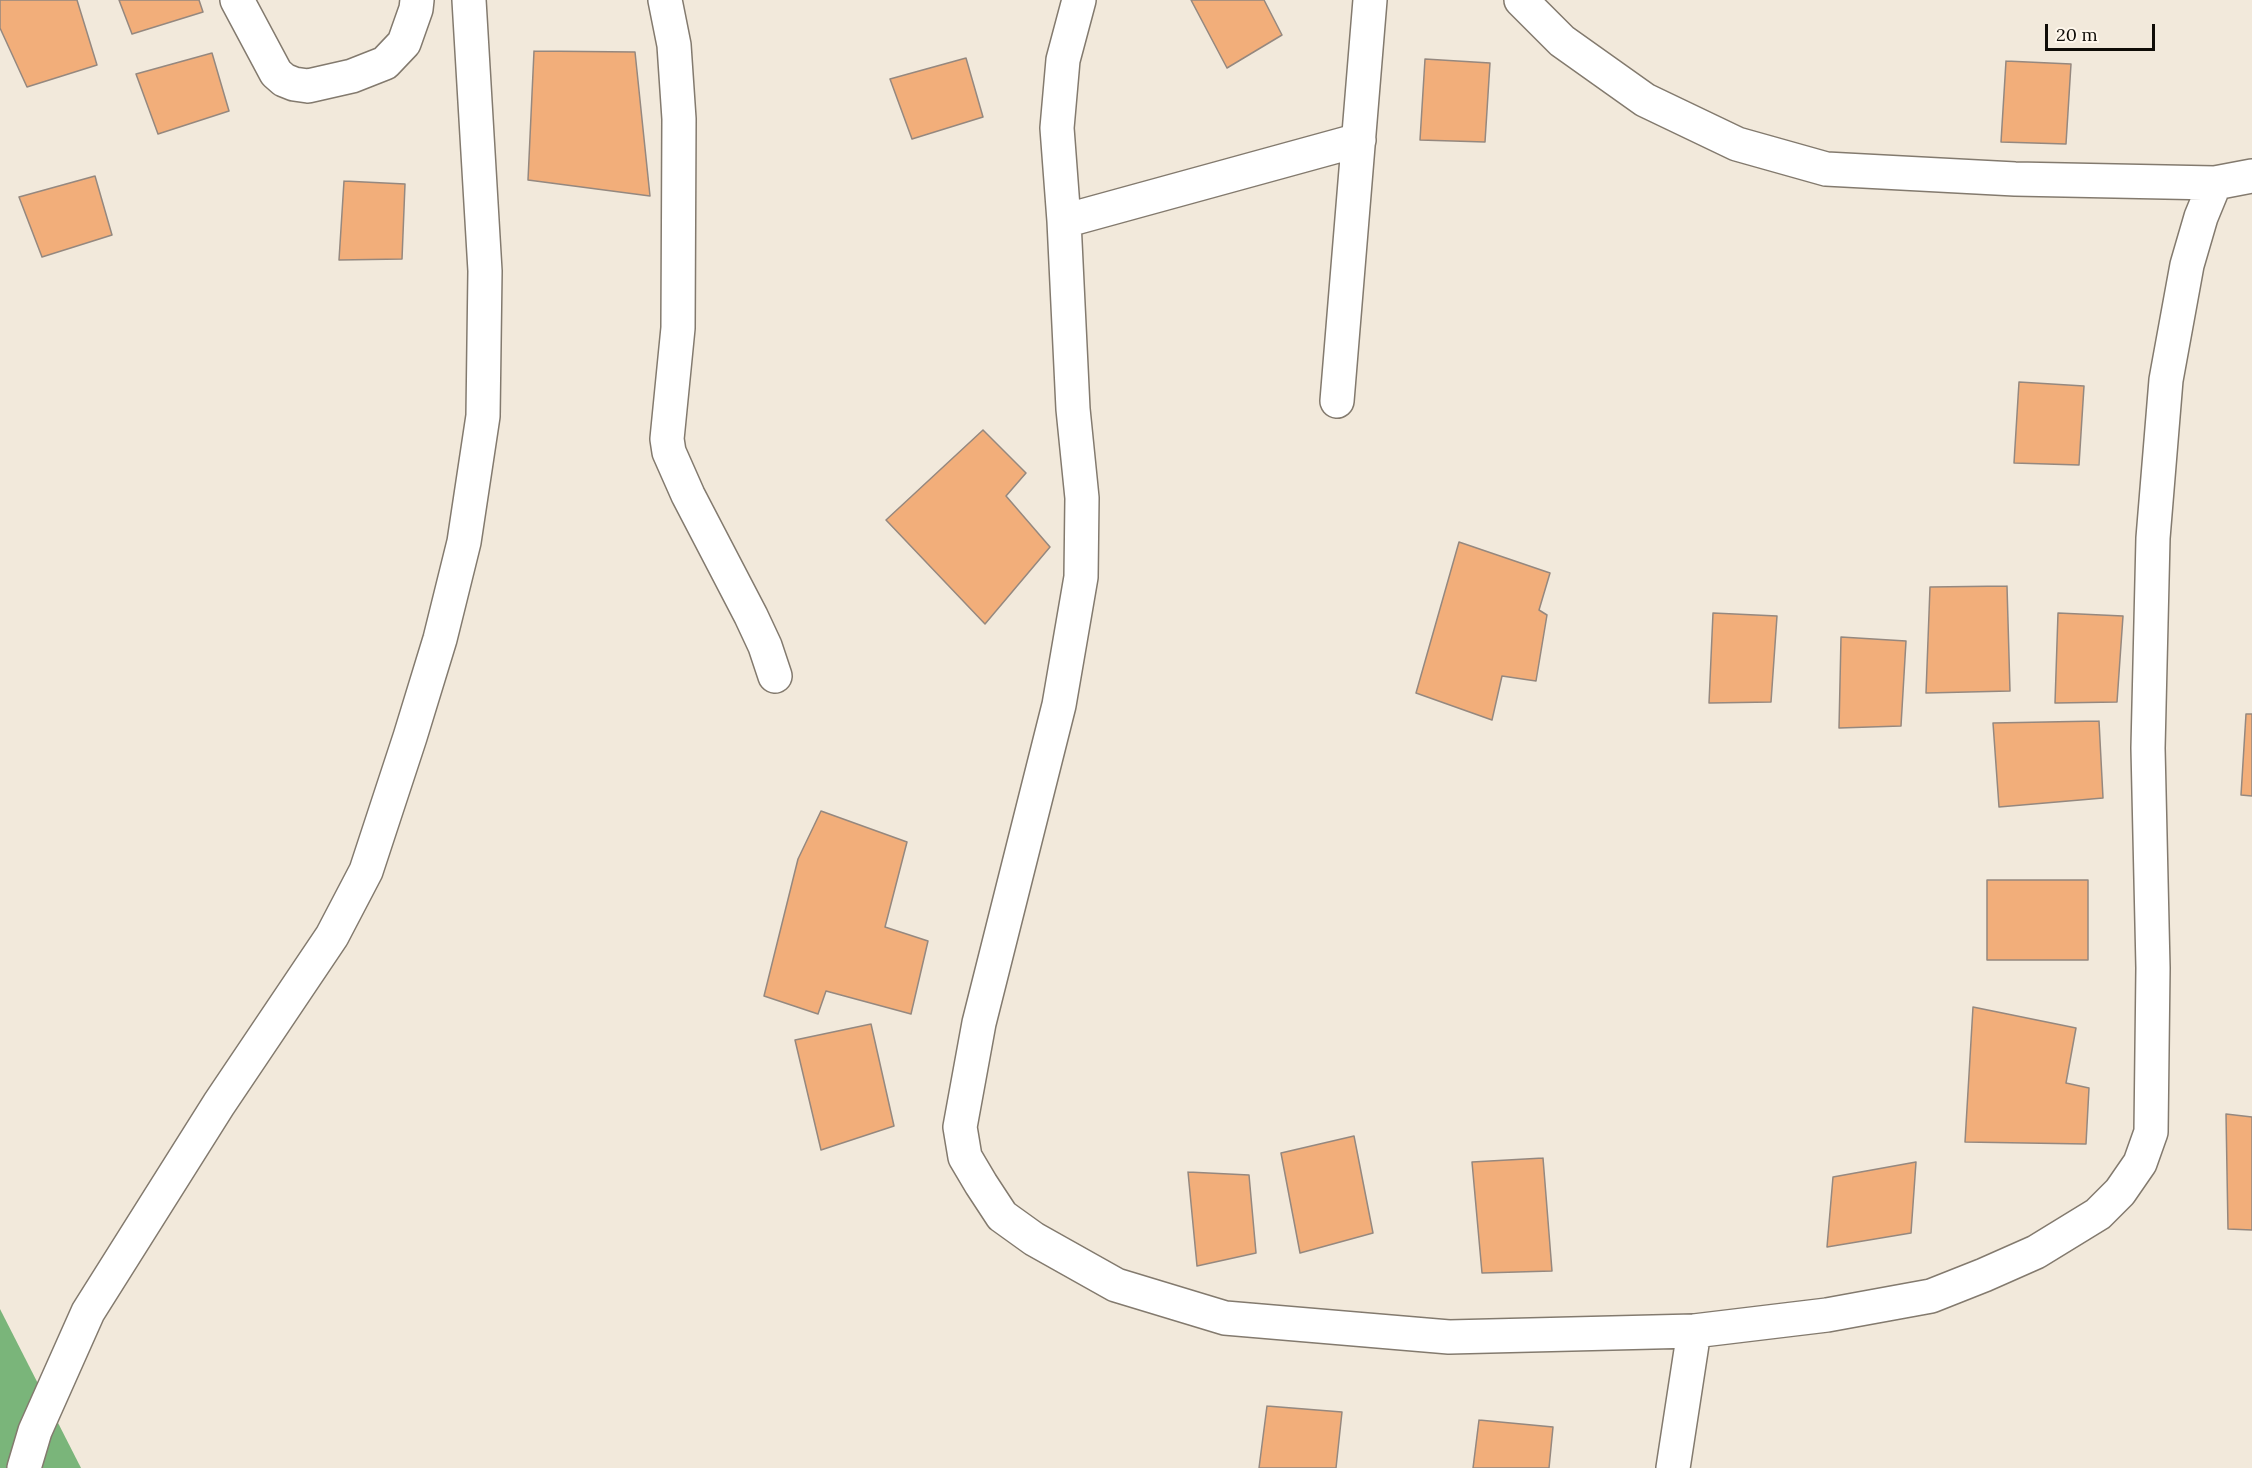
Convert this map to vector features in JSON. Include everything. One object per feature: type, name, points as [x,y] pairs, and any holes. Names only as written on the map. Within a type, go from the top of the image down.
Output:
[{"type":"street","points":[[237,0],[276,73],[284,80],[308,86],[352,76],[385,63],[404,44],[417,0]]},
{"type":"street","points":[[24,1468],[35,1431],[88,1312],[219,1104],[332,936],[366,871],[440,639],[464,542],[483,416],[485,271],[469,0]]},
{"type":"street","points":[[665,0],[674,45],[679,119],[678,328],[668,439],[669,452],[688,495],[751,616],[765,646],[775,676]]},
{"type":"street","points":[[1079,0],[1063,60],[1057,128],[1073,409],[1082,498],[1081,577],[1059,705],[979,1023],[960,1127],[965,1157],[1002,1216],[1034,1239],[1116,1286],[1225,1318],[1449,1337],[1694,1331],[1827,1315],[1931,1296],[2036,1252],[2098,1214],[2120,1192],[2140,1163],[2151,1132],[2153,968],[2148,748],[2153,538],[2166,380],[2187,265],[2201,217],[2215,183]]},
{"type":"street","points":[[1337,401],[1370,0]]},
{"type":"street","points":[[1521,0],[1562,41],[1645,100],[1737,144],[1826,169],[2015,179],[2215,183],[2252,176]]},
{"type":"street","points":[[1064,221],[1359,140]]},
{"type":"street","points":[[1673,1468],[1694,1331]]},
{"type":"green space","points":[[0,1309],[81,1468],[0,1468]]},
{"type":"building","points":[[0,0],[77,0],[97,65],[27,87],[0,28]]},
{"type":"building","points":[[119,0],[199,0],[203,12],[132,34]]},
{"type":"building","points":[[1191,0],[1264,0],[1282,35],[1227,68]]},
{"type":"building","points":[[534,51],[635,52],[650,196],[528,180]]},
{"type":"building","points":[[212,53],[229,111],[158,134],[136,74]]},
{"type":"building","points":[[966,58],[983,117],[912,139],[890,79]]},
{"type":"building","points":[[1425,59],[1490,63],[1485,142],[1420,140]]},
{"type":"building","points":[[2006,61],[2071,64],[2066,144],[2001,142]]},
{"type":"building","points":[[95,176],[112,235],[42,257],[19,197]]},
{"type":"building","points":[[344,181],[405,184],[402,259],[339,260]]},
{"type":"building","points":[[2019,382],[2084,386],[2079,465],[2014,463]]},
{"type":"building","points":[[983,430],[1026,473],[1006,496],[1050,547],[985,624],[886,520]]},
{"type":"building","points":[[1459,542],[1550,573],[1539,610],[1547,615],[1536,681],[1502,676],[1492,720],[1416,693]]},
{"type":"building","points":[[2007,586],[2010,691],[1926,693],[1930,587]]},
{"type":"building","points":[[1713,613],[1777,616],[1771,702],[1709,703]]},
{"type":"building","points":[[2058,613],[2123,616],[2117,702],[2055,703]]},
{"type":"building","points":[[1841,637],[1906,641],[1901,726],[1839,728]]},
{"type":"building","points":[[2246,714],[2252,714],[2252,796],[2241,795]]},
{"type":"building","points":[[2099,721],[2103,798],[1999,807],[1993,723]]},
{"type":"building","points":[[821,811],[907,842],[885,927],[928,941],[911,1014],[826,991],[818,1014],[764,996],[798,859]]},
{"type":"building","points":[[1987,880],[2088,880],[2088,960],[1987,960]]},
{"type":"building","points":[[1973,1007],[2076,1028],[2066,1083],[2089,1088],[2086,1144],[1965,1142]]},
{"type":"building","points":[[871,1024],[894,1126],[821,1150],[795,1040]]},
{"type":"building","points":[[2226,1114],[2252,1117],[2252,1230],[2228,1229]]},
{"type":"building","points":[[1354,1136],[1373,1233],[1300,1253],[1281,1153]]},
{"type":"building","points":[[1543,1158],[1552,1271],[1482,1273],[1472,1162]]},
{"type":"building","points":[[1916,1162],[1911,1233],[1827,1247],[1833,1177]]},
{"type":"building","points":[[1188,1172],[1249,1175],[1256,1253],[1197,1266]]},
{"type":"building","points":[[1267,1406],[1342,1412],[1336,1468],[1259,1468]]},
{"type":"building","points":[[1479,1420],[1553,1427],[1549,1468],[1473,1468]]}]
